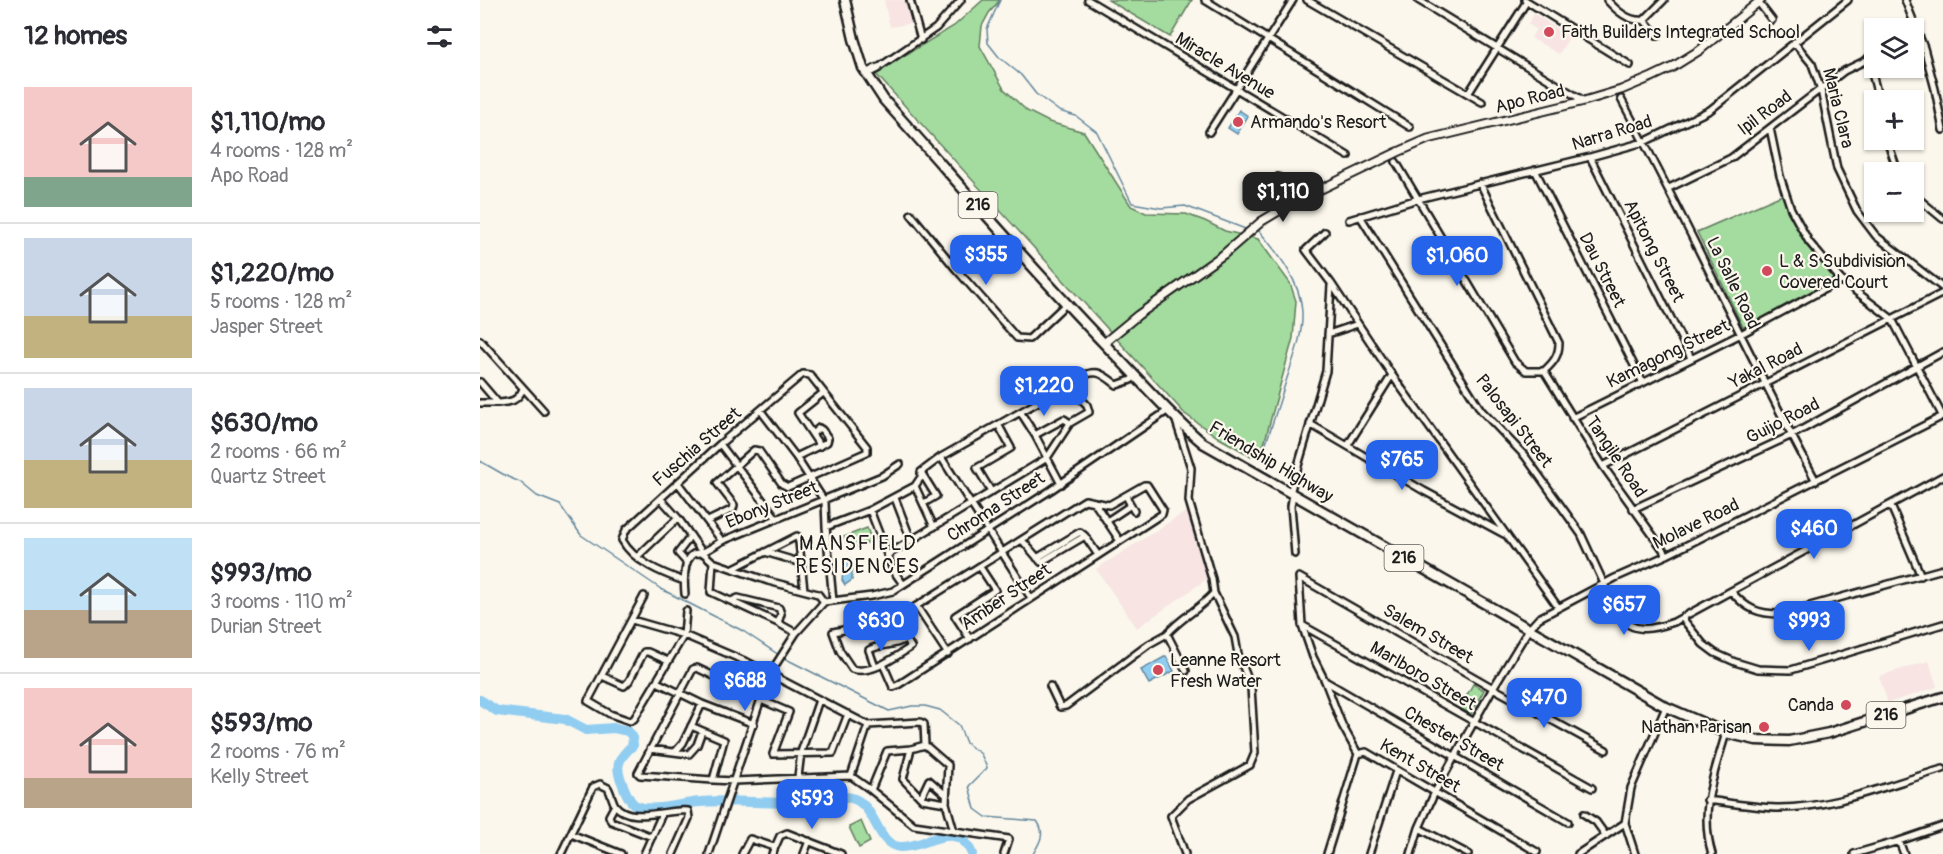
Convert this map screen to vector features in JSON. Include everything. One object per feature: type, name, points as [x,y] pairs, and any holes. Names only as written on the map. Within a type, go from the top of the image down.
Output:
[{"type":"main road","name":"Friendship Highway","points":[[845,0],[854,39],[866,74],[884,100],[1066,304],[1176,421],[1203,443],[1666,707],[1726,733],[1756,740],[1789,741],[1829,733],[1943,697]]},
{"type":"street","points":[[910,0],[921,40]]},
{"type":"street","points":[[866,74],[921,40],[936,28],[961,0]]},
{"type":"street","name":"Miracle Avenue","points":[[1088,0],[1348,156]]},
{"type":"street","points":[[1205,0],[1410,127]]},
{"type":"street","points":[[1209,132],[1293,0]]},
{"type":"street","points":[[1307,0],[1482,102]]},
{"type":"street","points":[[1418,0],[1584,101]]},
{"type":"street","points":[[1468,94],[1526,0],[1629,65]]},
{"type":"street","points":[[1607,0],[1622,14],[1636,21],[1644,20],[1664,0]]},
{"type":"street","name":"Narra Road","points":[[1349,220],[1418,199],[1644,142],[1710,110],[1848,0]]},
{"type":"street","points":[[1905,0],[1910,18]]},
{"type":"street","points":[[1760,1],[1772,20]]},
{"type":"street","name":"Apo Road","points":[[1104,343],[1138,315],[1224,254],[1262,221],[1292,203],[1428,139],[1621,90],[1671,68],[1700,50],[1760,1]]},
{"type":"street","points":[[1644,20],[1658,36]]},
{"type":"street","name":"Maria Clara","points":[[1794,42],[1812,64],[1821,90],[1837,169],[1857,211],[1876,236],[1943,288]]},
{"type":"street","points":[[1924,59],[1935,89],[1943,130]]},
{"type":"street","name":"Ipil Road","points":[[1669,188],[1731,158],[1844,71],[1864,60]]},
{"type":"street","name":"La Salle Road","points":[[1621,99],[1669,188],[1816,481]]},
{"type":"street","points":[[1770,128],[1780,176],[1791,209],[1809,242],[1841,280],[1892,319],[1943,416]]},
{"type":"street","name":"Apitong Street","points":[[1590,157],[1691,358]]},
{"type":"street","points":[[1395,162],[1515,362],[1526,370],[1544,371],[1554,363],[1559,343],[1480,183]]},
{"type":"street","name":"Dau Street","points":[[1535,170],[1642,383]]},
{"type":"street","points":[[1278,177],[1306,196]]},
{"type":"street","points":[[1924,203],[1943,219]]},
{"type":"street","points":[[911,214],[1017,338],[1029,339],[1066,304]]},
{"type":"street","name":"Palosapi Street","points":[[1360,216],[1481,410],[1525,456],[1581,534],[1623,621],[1630,627],[1643,629],[1682,618]]},
{"type":"street","points":[[1324,232],[1306,250],[1558,608]]},
{"type":"street","name":"Kamagong Street","points":[[1572,418],[1741,334],[1841,280]]},
{"type":"street","points":[[1295,554],[1292,493],[1326,371],[1331,283]]},
{"type":"street","name":"Yakal Road","points":[[1603,466],[1943,293]]},
{"type":"street","points":[[1328,334],[1358,324]]},
{"type":"street","points":[[480,340],[544,411]]},
{"type":"street","name":"Guijo Road","points":[[1633,509],[1791,435],[1943,352]]},
{"type":"street","name":"Tangile Road","points":[[1544,371],[1603,466],[1667,555]]},
{"type":"street","points":[[1078,378],[1087,373],[1103,374],[1117,385],[1131,381],[1135,376]]},
{"type":"street","name":"Fuschia Street","points":[[637,557],[622,540],[626,530],[720,444],[803,374],[810,375],[823,393]]},
{"type":"street","points":[[1348,445],[1392,375]]},
{"type":"street","points":[[480,382],[498,403]]},
{"type":"street","points":[[826,527],[895,498],[915,486],[921,477],[921,472],[941,457],[1068,385],[1089,409],[1089,412],[1070,423],[1047,458],[887,555]]},
{"type":"street","points":[[480,403],[513,402],[520,397],[523,389]]},
{"type":"street","points":[[708,521],[733,508],[734,505],[717,483],[757,450],[786,487],[867,452],[867,447],[823,393],[798,413],[820,446]]},
{"type":"street","points":[[761,411],[796,457],[824,500],[833,601]]},
{"type":"street","name":"Chroma Street","points":[[824,602],[893,591],[1061,484],[1167,411]]},
{"type":"street","points":[[1021,413],[1061,484]]},
{"type":"street","name":"Molave Road","points":[[1529,629],[1539,618],[1558,608],[1943,416]]},
{"type":"street","points":[[1035,435],[1064,419],[1070,423]]},
{"type":"street","points":[[1176,421],[1189,459],[1189,501],[1214,593],[1235,637],[1238,654],[1251,687],[1254,753],[1250,765],[1188,799],[1171,816],[1185,854]]},
{"type":"street","points":[[1310,424],[1505,534]]},
{"type":"street","points":[[991,491],[977,468],[1011,448],[999,426]]},
{"type":"street","points":[[796,457],[827,442],[828,439],[822,430],[819,429],[812,434]]},
{"type":"street","points":[[720,444],[777,519]]},
{"type":"street","points":[[941,457],[1030,598]]},
{"type":"street","name":"Ebony Street","points":[[687,563],[690,556],[722,541],[882,476],[900,464]]},
{"type":"street","points":[[921,472],[936,496],[924,503]]},
{"type":"street","points":[[1943,476],[1682,618],[1703,644],[1715,653],[1758,669],[1791,670],[1943,624]]},
{"type":"street","points":[[678,483],[722,541]]},
{"type":"street","name":"Amber Street","points":[[874,667],[852,669],[840,651],[833,632],[894,620],[1085,500],[1109,505],[1147,485],[1163,510],[1159,516],[1030,598],[948,654],[893,687],[883,664]]},
{"type":"street","points":[[915,486],[933,527]]},
{"type":"street","points":[[1107,521],[1132,508],[1126,496]]},
{"type":"street","points":[[895,498],[911,540]]},
{"type":"street","points":[[661,499],[692,536],[702,552],[713,562],[768,581],[818,594],[824,602],[796,633],[769,675],[709,854]]},
{"type":"street","points":[[1094,502],[1120,541]]},
{"type":"street","points":[[1891,506],[1921,576]]},
{"type":"street","points":[[870,510],[893,570],[903,584]]},
{"type":"street","points":[[678,518],[637,557],[649,566],[684,581]]},
{"type":"street","points":[[1488,526],[1495,520]]},
{"type":"street","points":[[686,594],[684,581],[687,563],[678,553],[692,536]]},
{"type":"street","points":[[734,568],[797,536],[804,590]]},
{"type":"street","points":[[1022,540],[1041,562],[1085,536],[1098,555]]},
{"type":"street","points":[[765,552],[802,563]]},
{"type":"street","points":[[713,562],[710,591],[778,622],[796,633]]},
{"type":"street","points":[[970,639],[955,616],[995,590],[980,567]]},
{"type":"street","points":[[1731,591],[1750,608],[1761,614],[1781,615],[1943,568]]},
{"type":"street","name":"Kent Street","points":[[1299,577],[1302,625],[1342,725],[1358,754],[1366,752],[1537,852]]},
{"type":"street","name":"Salem Street","points":[[1299,577],[1606,750]]},
{"type":"street","points":[[1050,686],[1060,707],[1066,706],[1167,634],[1207,602],[1214,593]]},
{"type":"street","points":[[644,596],[588,701],[610,714],[630,721],[634,719],[684,635],[686,610]]},
{"type":"street","points":[[731,601],[738,598],[779,608],[781,614],[778,622]]},
{"type":"street","points":[[917,607],[948,654]]},
{"type":"street","points":[[632,620],[684,635],[747,662],[868,725],[920,722],[924,724],[925,745],[948,765],[946,803],[954,831]]},
{"type":"street","points":[[894,620],[911,647],[874,667],[869,650],[905,639]]},
{"type":"street","name":"Marlboro Street","points":[[1302,625],[1592,788]]},
{"type":"street","points":[[1411,854],[1419,828],[1435,792],[1529,629]]},
{"type":"street","points":[[1167,634],[1186,671]]},
{"type":"street","points":[[602,676],[624,686],[644,652],[668,661]]},
{"type":"street","points":[[747,662],[739,688],[695,668],[650,749],[638,773],[640,775],[734,781],[851,776],[914,825],[1009,839],[1004,854]]},
{"type":"street","name":"Chester Street","points":[[1324,681],[1568,822]]},
{"type":"street","points":[[657,682],[702,704],[754,724]]},
{"type":"street","points":[[761,700],[789,712],[773,754],[833,753],[848,714]]},
{"type":"street","points":[[798,777],[801,753],[819,700]]},
{"type":"street","points":[[675,752],[683,743],[702,704]]},
{"type":"street","points":[[1635,854],[1625,824],[1631,788],[1666,707]]},
{"type":"street","points":[[851,776],[868,725]]},
{"type":"street","points":[[691,726],[724,740],[713,780]]},
{"type":"street","points":[[650,749],[689,754],[697,745],[702,731]]},
{"type":"street","points":[[1712,854],[1706,819],[1707,800],[1726,733]]},
{"type":"street","points":[[871,790],[887,751],[925,745]]},
{"type":"street","points":[[911,749],[903,779],[921,797],[946,803]]},
{"type":"street","points":[[1327,854],[1358,754]]},
{"type":"street","points":[[1707,800],[1776,808],[1812,805],[1943,769]]},
{"type":"street","points":[[1369,854],[1396,771]]},
{"type":"street","points":[[921,797],[929,780],[946,795]]},
{"type":"street","points":[[561,854],[595,785],[600,784],[608,788],[615,805],[620,810],[646,815],[686,811],[690,815],[673,854]]},
{"type":"street","points":[[615,805],[609,816],[611,820],[651,837]]},
{"type":"street","points":[[644,854],[662,814]]},
{"type":"street","points":[[1584,814],[1596,822],[1606,836]]},
{"type":"street","points":[[1578,854],[1625,824]]},
{"type":"street","points":[[1854,854],[1899,842],[1943,826]]},
{"type":"street","points":[[1419,828],[1457,851],[1468,854]]},
{"type":"street","points":[[772,854],[782,834],[787,833],[841,854]]},
{"type":"street","points":[[571,834],[621,854]]},
{"type":"street","points":[[742,854],[750,839],[774,847]]},
{"type":"street","points":[[804,854],[809,841]]},
{"type":"street","points":[[1899,842],[1904,854]]},
{"type":"shaded area","points":[[884,0],[909,0],[914,23],[890,27]]},
{"type":"shaded area","name":"Faith Builders Integrated School","points":[[1534,14],[1570,36],[1559,54],[1531,38],[1536,29],[1528,24]]},
{"type":"shaded area","points":[[1190,509],[1211,576],[1137,628],[1096,569]]},
{"type":"shaded area","points":[[1929,661],[1937,687],[1888,703],[1879,676]]},
{"type":"green space","points":[[983,0],[1000,0],[982,26],[980,46],[1004,89],[1027,111],[1049,122],[1084,132],[1131,206],[1146,213],[1186,214],[1225,231],[1258,239],[1290,283],[1296,301],[1293,338],[1264,444],[1251,456],[1219,438],[1185,414],[875,73],[954,26]]},
{"type":"green space","points":[[1108,0],[1192,0],[1170,37]]},
{"type":"green space","points":[[1782,195],[1812,252],[1839,281],[1746,333],[1697,232]]},
{"type":"green space","points":[[867,528],[872,541],[849,550],[844,537]]},
{"type":"green space","points":[[1473,684],[1484,690],[1471,714],[1460,708]]},
{"type":"green space","points":[[861,821],[870,842],[859,848],[849,827]]},
{"type":"water","name":"Armando's Resort","points":[[1239,110],[1248,116],[1237,134],[1228,128]]},
{"type":"water","points":[[850,558],[854,568],[852,580],[845,585],[842,580],[843,560]]},
{"type":"water","name":"Leanne Resort Fresh Water","points":[[1166,656],[1174,671],[1149,684],[1141,670]]},
{"type":"waterway","points":[[1000,0],[987,29],[988,43],[999,57],[1021,75],[1036,94],[1059,111],[1076,116],[1097,132],[1132,203],[1161,208],[1185,206],[1248,230]]},
{"type":"waterway","points":[[1256,231],[1259,231],[1287,268],[1298,290],[1302,312],[1298,344],[1261,459]]},
{"type":"waterway","points":[[480,461],[520,482],[537,496],[560,505],[581,535],[661,589],[743,631],[782,657],[889,711],[912,706],[925,706],[940,710],[959,725],[966,743],[981,754],[987,768],[969,786],[975,809],[986,817],[1037,821],[1042,834],[1033,854]]},
{"type":"waterway","points":[[480,700],[497,711],[565,719],[586,730],[614,728],[628,731],[632,736],[633,745],[622,757],[618,769],[627,795],[632,802],[643,808],[713,801],[792,803],[846,797],[864,805],[885,839],[891,844],[900,847],[939,837],[958,837],[966,843],[972,854]]},
{"type":"place","name":"Faith Builders Integrated School","points":[[1549,32]]},
{"type":"place","name":"Armando's Resort","points":[[1238,122]]},
{"type":"place","name":"L & S Subdivision Covered Court","points":[[1767,271]]},
{"type":"place","name":"Leanne Resort Fresh Water","points":[[1158,670]]},
{"type":"place","name":"Canda","points":[[1846,705]]},
{"type":"place","name":"Nathan Parisan","points":[[1764,727]]},
{"type":"district","name":"MANSFIELD RESIDENCES","points":[[858,554]]}]
